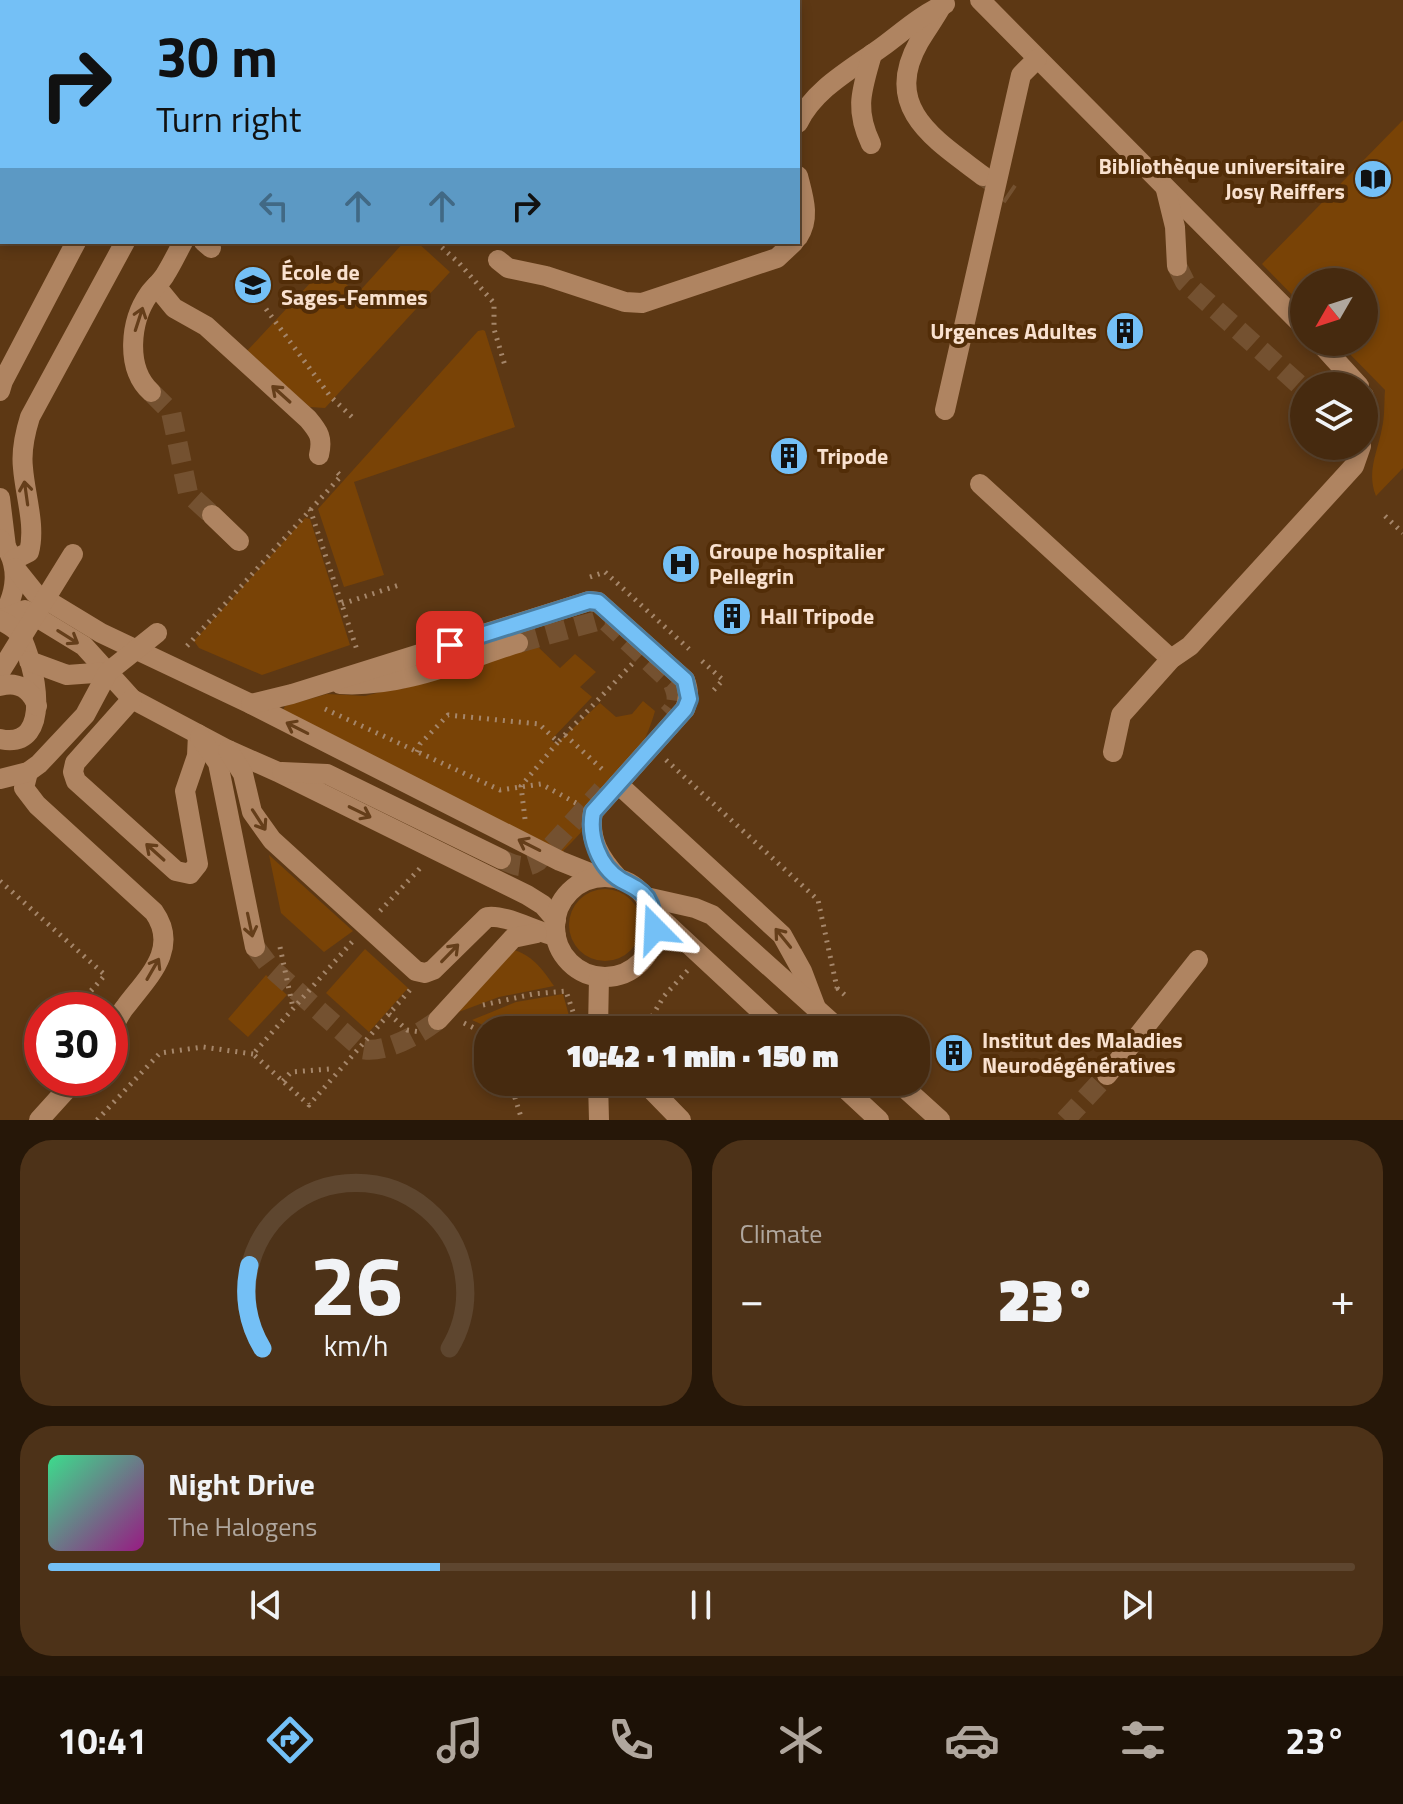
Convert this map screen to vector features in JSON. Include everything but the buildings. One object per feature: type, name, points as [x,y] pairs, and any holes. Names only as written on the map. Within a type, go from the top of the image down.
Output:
[{"type":"street","points":[[980,0],[1290,313]]},
{"type":"street","points":[[800,120],[809,105],[831,84],[923,14],[947,3]]},
{"type":"street","points":[[947,3],[919,41],[906,77],[906,99],[912,114],[925,129],[983,176]]},
{"type":"street","points":[[871,144],[861,123],[859,99],[872,54]]},
{"type":"street","points":[[945,410],[1021,75],[1037,59]]},
{"type":"street","points":[[800,185],[806,212],[800,234]]},
{"type":"street","points":[[1166,190],[1175,227],[1177,266]]},
{"type":"street","points":[[0,391],[75,244]]},
{"type":"street","points":[[8,554],[29,552],[30,546],[30,521],[22,466],[30,417],[124,244]]},
{"type":"street","points":[[151,392],[145,387],[136,367],[133,344],[140,314],[149,295],[166,275],[182,244]]},
{"type":"street","points":[[498,260],[508,268],[546,276],[625,302],[642,303],[777,258],[792,244]]},
{"type":"street","points":[[156,286],[174,308],[206,326],[308,419],[319,431],[322,441],[319,455]]},
{"type":"street","points":[[1332,356],[1346,372]]},
{"type":"street","points":[[1113,752],[1121,715],[1171,659],[1190,646],[1321,503],[1356,460]]},
{"type":"street","points":[[980,484],[1171,659]]},
{"type":"street","points":[[0,498],[15,587],[10,605],[0,620]]},
{"type":"street","points":[[212,515],[239,541]]},
{"type":"street","points":[[8,554],[35,593],[101,633],[251,704],[560,861],[634,885],[650,905],[766,1016]]},
{"type":"street","points":[[0,672],[73,554]]},
{"type":"street","points":[[251,704],[589,601],[598,602],[685,680],[689,699],[685,709],[593,812],[590,827],[609,878]]},
{"type":"street","points":[[0,620],[25,610],[84,646],[132,699],[228,750],[527,895],[543,905],[550,930],[561,951],[584,972],[599,977],[616,976],[644,960],[652,945],[655,929],[650,905]]},
{"type":"street","points":[[0,620],[19,634],[29,661],[37,709],[35,722],[22,738],[0,740]]},
{"type":"street","points":[[128,1003],[158,964],[164,947],[162,923],[154,912],[37,805],[24,788],[33,768],[85,715],[108,672],[157,633]]},
{"type":"street","points":[[326,683],[365,686],[392,682],[518,643]]},
{"type":"street","points":[[29,661],[67,675],[108,672]]},
{"type":"street","points":[[0,686],[10,683],[22,686],[33,696],[38,709],[36,723],[28,735],[16,742],[0,740]]},
{"type":"street","points":[[132,699],[75,763],[73,772],[76,781],[176,871],[184,874],[195,871],[198,864],[185,791],[197,756],[198,734]]},
{"type":"street","points":[[198,734],[210,747],[218,763],[255,947]]},
{"type":"street","points":[[228,750],[243,774],[252,812],[272,840],[416,971],[425,973],[440,964],[487,917],[495,916],[550,930]]},
{"type":"street","points":[[0,779],[33,768]]},
{"type":"street","points":[[278,772],[327,774],[501,859]]},
{"type":"street","points":[[618,784],[782,935],[802,971],[816,1008]]},
{"type":"street","points":[[550,930],[561,904],[571,891],[585,881],[609,878]]},
{"type":"street","points":[[650,905],[695,908],[712,915],[825,1016]]},
{"type":"street","points":[[446,1021],[513,938],[550,930]]},
{"type":"street","points":[[1107,1075],[1198,960]]},
{"type":"street","points":[[598,1016],[599,977]]},
{"type":"street","points":[[39,1120],[61,1096]]},
{"type":"street","points":[[598,1096],[599,1120]]},
{"type":"street","points":[[658,1096],[681,1120]]},
{"type":"street","points":[[853,1096],[879,1120]]},
{"type":"street","points":[[913,1096],[940,1120]]},
{"type":"path","points":[[438,244],[494,303],[494,329],[506,369]]},
{"type":"path","points":[[266,309],[330,396],[353,418]]},
{"type":"path","points":[[187,646],[341,476],[319,455]]},
{"type":"path","points":[[310,509],[358,650]]},
{"type":"path","points":[[1385,516],[1403,533]]},
{"type":"path","points":[[342,604],[399,585]]},
{"type":"path","points":[[525,824],[521,786],[666,627]]},
{"type":"path","points":[[157,633],[200,652]]},
{"type":"path","points":[[715,673],[720,667]]},
{"type":"path","points":[[292,694],[500,790],[541,784],[593,812]]},
{"type":"path","points":[[417,752],[420,744],[448,715],[539,724],[558,742]]},
{"type":"path","points":[[565,735],[618,784]]},
{"type":"path","points":[[657,752],[818,900],[837,988],[846,996]]},
{"type":"path","points":[[253,1054],[426,862]]},
{"type":"path","points":[[0,881],[105,975],[90,992]]},
{"type":"path","points":[[652,1016],[664,996],[694,963]]},
{"type":"path","points":[[802,971],[830,995],[837,988]]},
{"type":"path","points":[[97,1120],[160,1053],[203,1047],[253,1054],[309,1105],[425,973]]},
{"type":"path","points":[[479,1006],[533,994],[566,991],[575,1016]]},
{"type":"path","points":[[389,1014],[404,1027]]},
{"type":"path","points":[[446,1021],[467,1014]]},
{"type":"path","points":[[283,1081],[291,1072],[330,1069]]},
{"type":"path","points":[[514,1096],[522,1120]]},
{"type":"shaded area","points":[[1403,120],[1403,468],[1376,496],[1372,470],[1374,460],[1378,460],[1385,390],[1378,383],[1378,372],[1367,372],[1352,356],[1378,356],[1378,268],[1290,268],[1290,293],[1262,264]]},
{"type":"shaded area","points":[[402,244],[419,244],[450,272],[325,408],[310,407],[246,352],[326,266],[357,294]]},
{"type":"shaded area","points":[[483,330],[515,427],[354,482],[384,575],[344,587],[318,509],[478,331]]},
{"type":"shaded area","points":[[305,518],[310,519],[350,645],[262,675],[199,648],[194,641]]},
{"type":"shaded area","points":[[535,644],[560,668],[575,654],[596,672],[580,687],[592,697],[551,740],[556,744],[600,703],[616,717],[632,714],[643,701],[655,711],[640,749],[618,787],[562,852],[283,710],[285,706],[327,694],[365,696],[402,689]]},
{"type":"shaded area","points":[[269,855],[353,931],[324,952],[281,913]]},
{"type":"shaded area","points":[[612,889],[631,899],[639,911],[639,939],[631,951],[619,959],[598,961],[579,951],[571,939],[569,918],[579,899],[591,891]]},
{"type":"shaded area","points":[[365,949],[408,988],[369,1032],[326,993]]},
{"type":"shaded area","points":[[511,949],[536,963],[554,986],[499,997],[456,1013]]},
{"type":"shaded area","points":[[266,975],[287,995],[248,1037],[228,1019]]},
{"type":"shaded area","points":[[563,994],[569,1016],[482,1016],[516,1002]]},
{"type":"tunnel","points":[[983,176],[1011,195]]},
{"type":"tunnel","points":[[1177,266],[1185,282],[1290,376]]},
{"type":"tunnel","points":[[151,392],[171,412],[188,493],[212,515]]},
{"type":"tunnel","points":[[518,643],[597,621],[607,622],[673,684],[676,701],[668,715]]},
{"type":"tunnel","points":[[501,859],[520,866],[538,861],[602,790]]},
{"type":"tunnel","points":[[255,947],[270,967],[362,1049],[391,1046],[438,1020]]},
{"type":"tunnel","points":[[1065,1120],[1107,1075]]},
{"type":"place","name":"Bibliothèque universitaire Josy Reiffers","points":[[1373,179]]},
{"type":"place","name":"École de Sages-Femmes","points":[[253,285]]},
{"type":"place","name":"Urgences Adultes","points":[[1125,331]]},
{"type":"place","name":"Tripode","points":[[789,456]]},
{"type":"place","name":"Groupe hospitalier Pellegrin","points":[[681,564]]},
{"type":"place","name":"Hall Tripode","points":[[732,616]]},
{"type":"place","name":"Institut des Maladies Neurodégénératives","points":[[954,1053]]},
{"type":"route","points":[[450,645],[589,601],[598,602],[685,680],[689,699],[685,709],[593,812],[590,827],[603,861],[618,878],[634,885],[646,897],[654,912],[655,929]]}]
